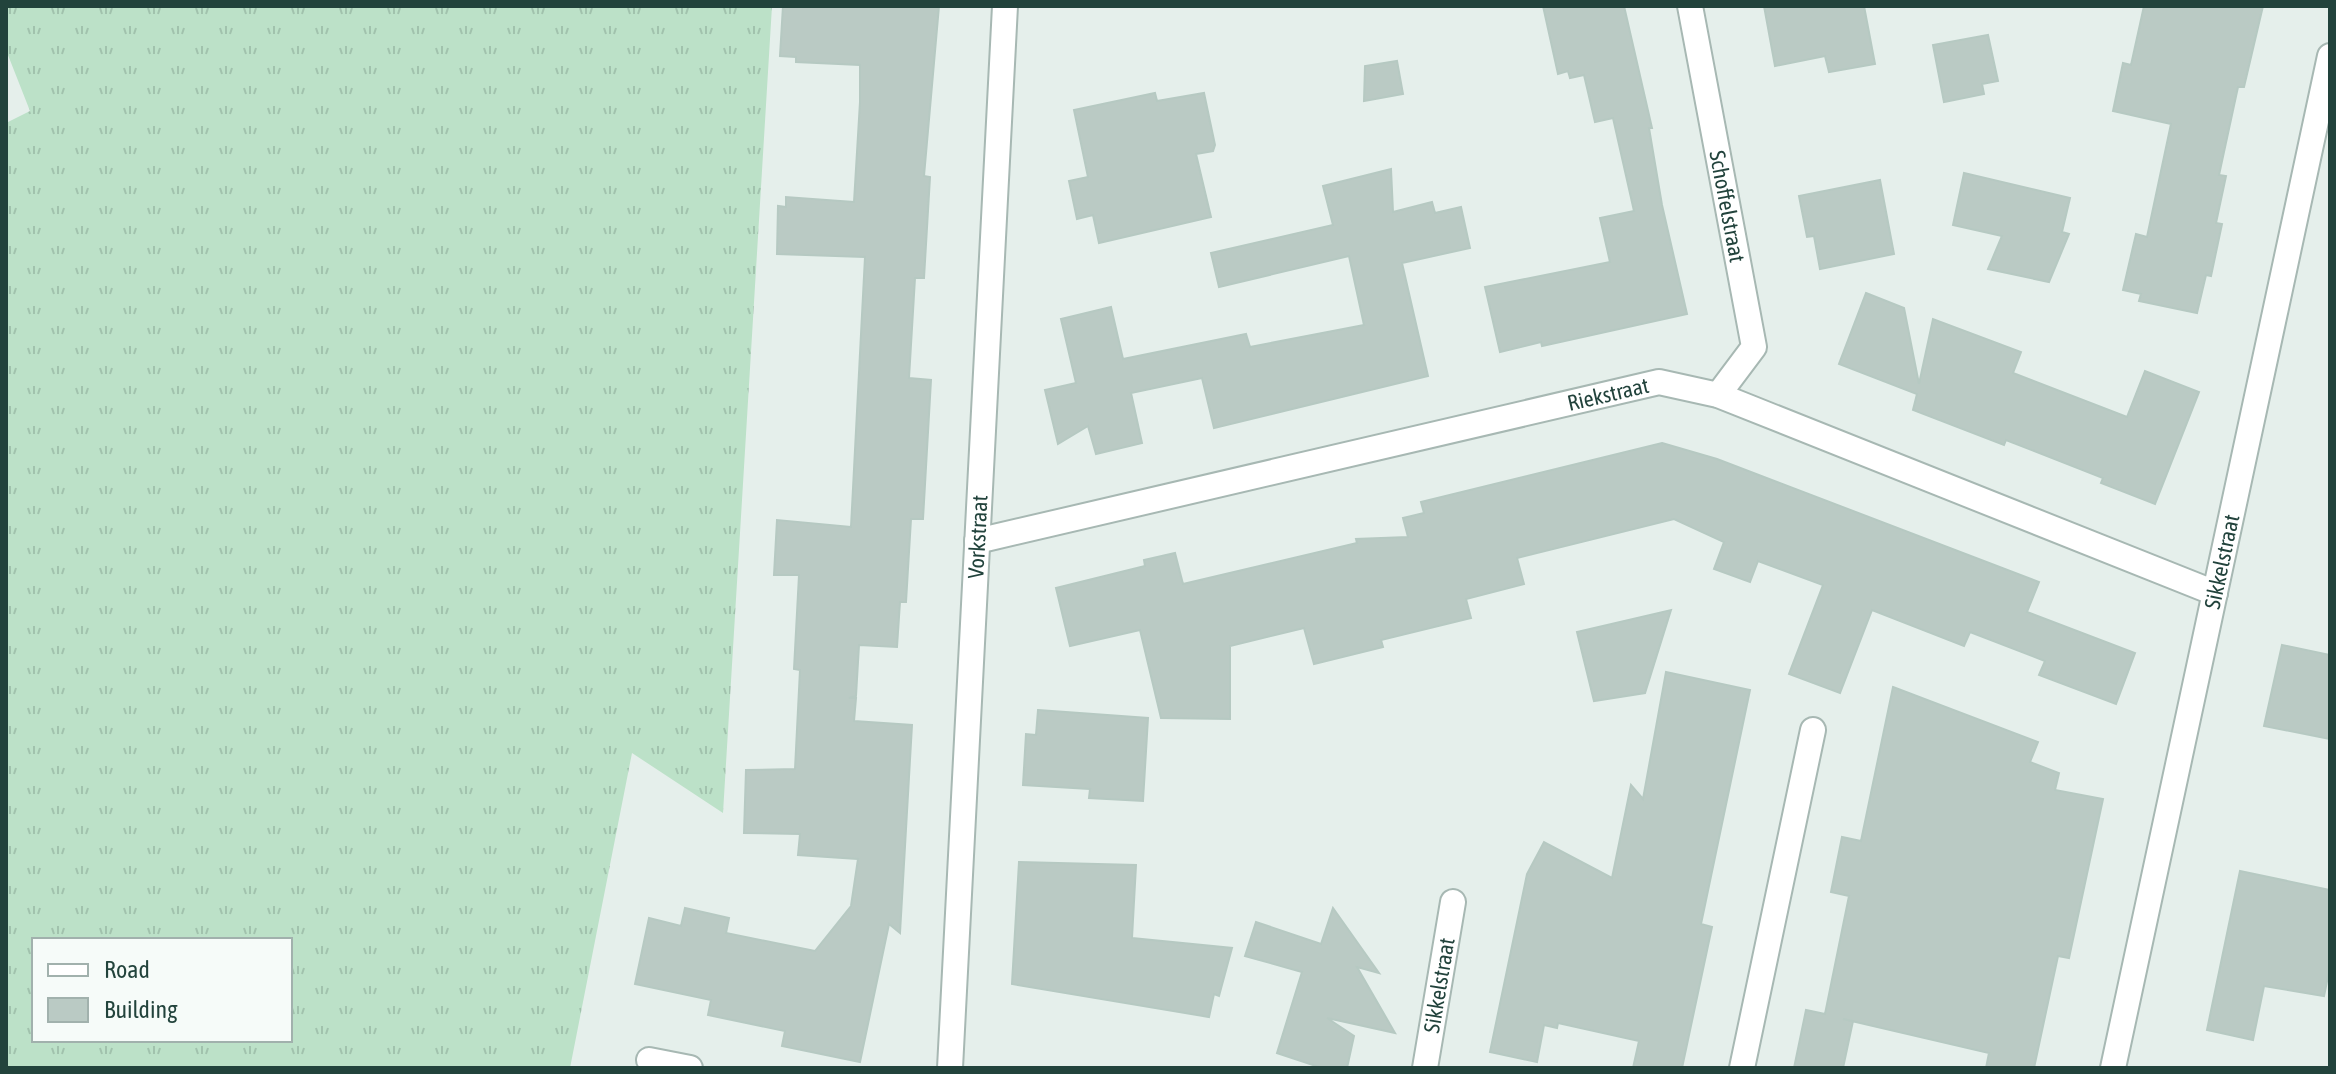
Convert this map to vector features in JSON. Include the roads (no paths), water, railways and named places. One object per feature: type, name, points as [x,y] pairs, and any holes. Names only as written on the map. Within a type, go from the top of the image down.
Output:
[{"type":"street","name":"Vorkstraat","points":[[950,1068],[1005,6]]},
{"type":"street","name":"Schoffelstraat","points":[[1690,6],[1754,347],[1718,395]]},
{"type":"street","name":"Sikkelstraat","points":[[2113,1068],[2330,56]]},
{"type":"street","name":"Riekstraat","points":[[977,541],[1659,382],[1718,395],[2215,593]]},
{"type":"street","points":[[1742,1068],[1813,730]]},
{"type":"street","name":"Sikkelstraat","points":[[1425,1068],[1453,902]]},
{"type":"street","points":[[649,1060],[690,1068]]}]
